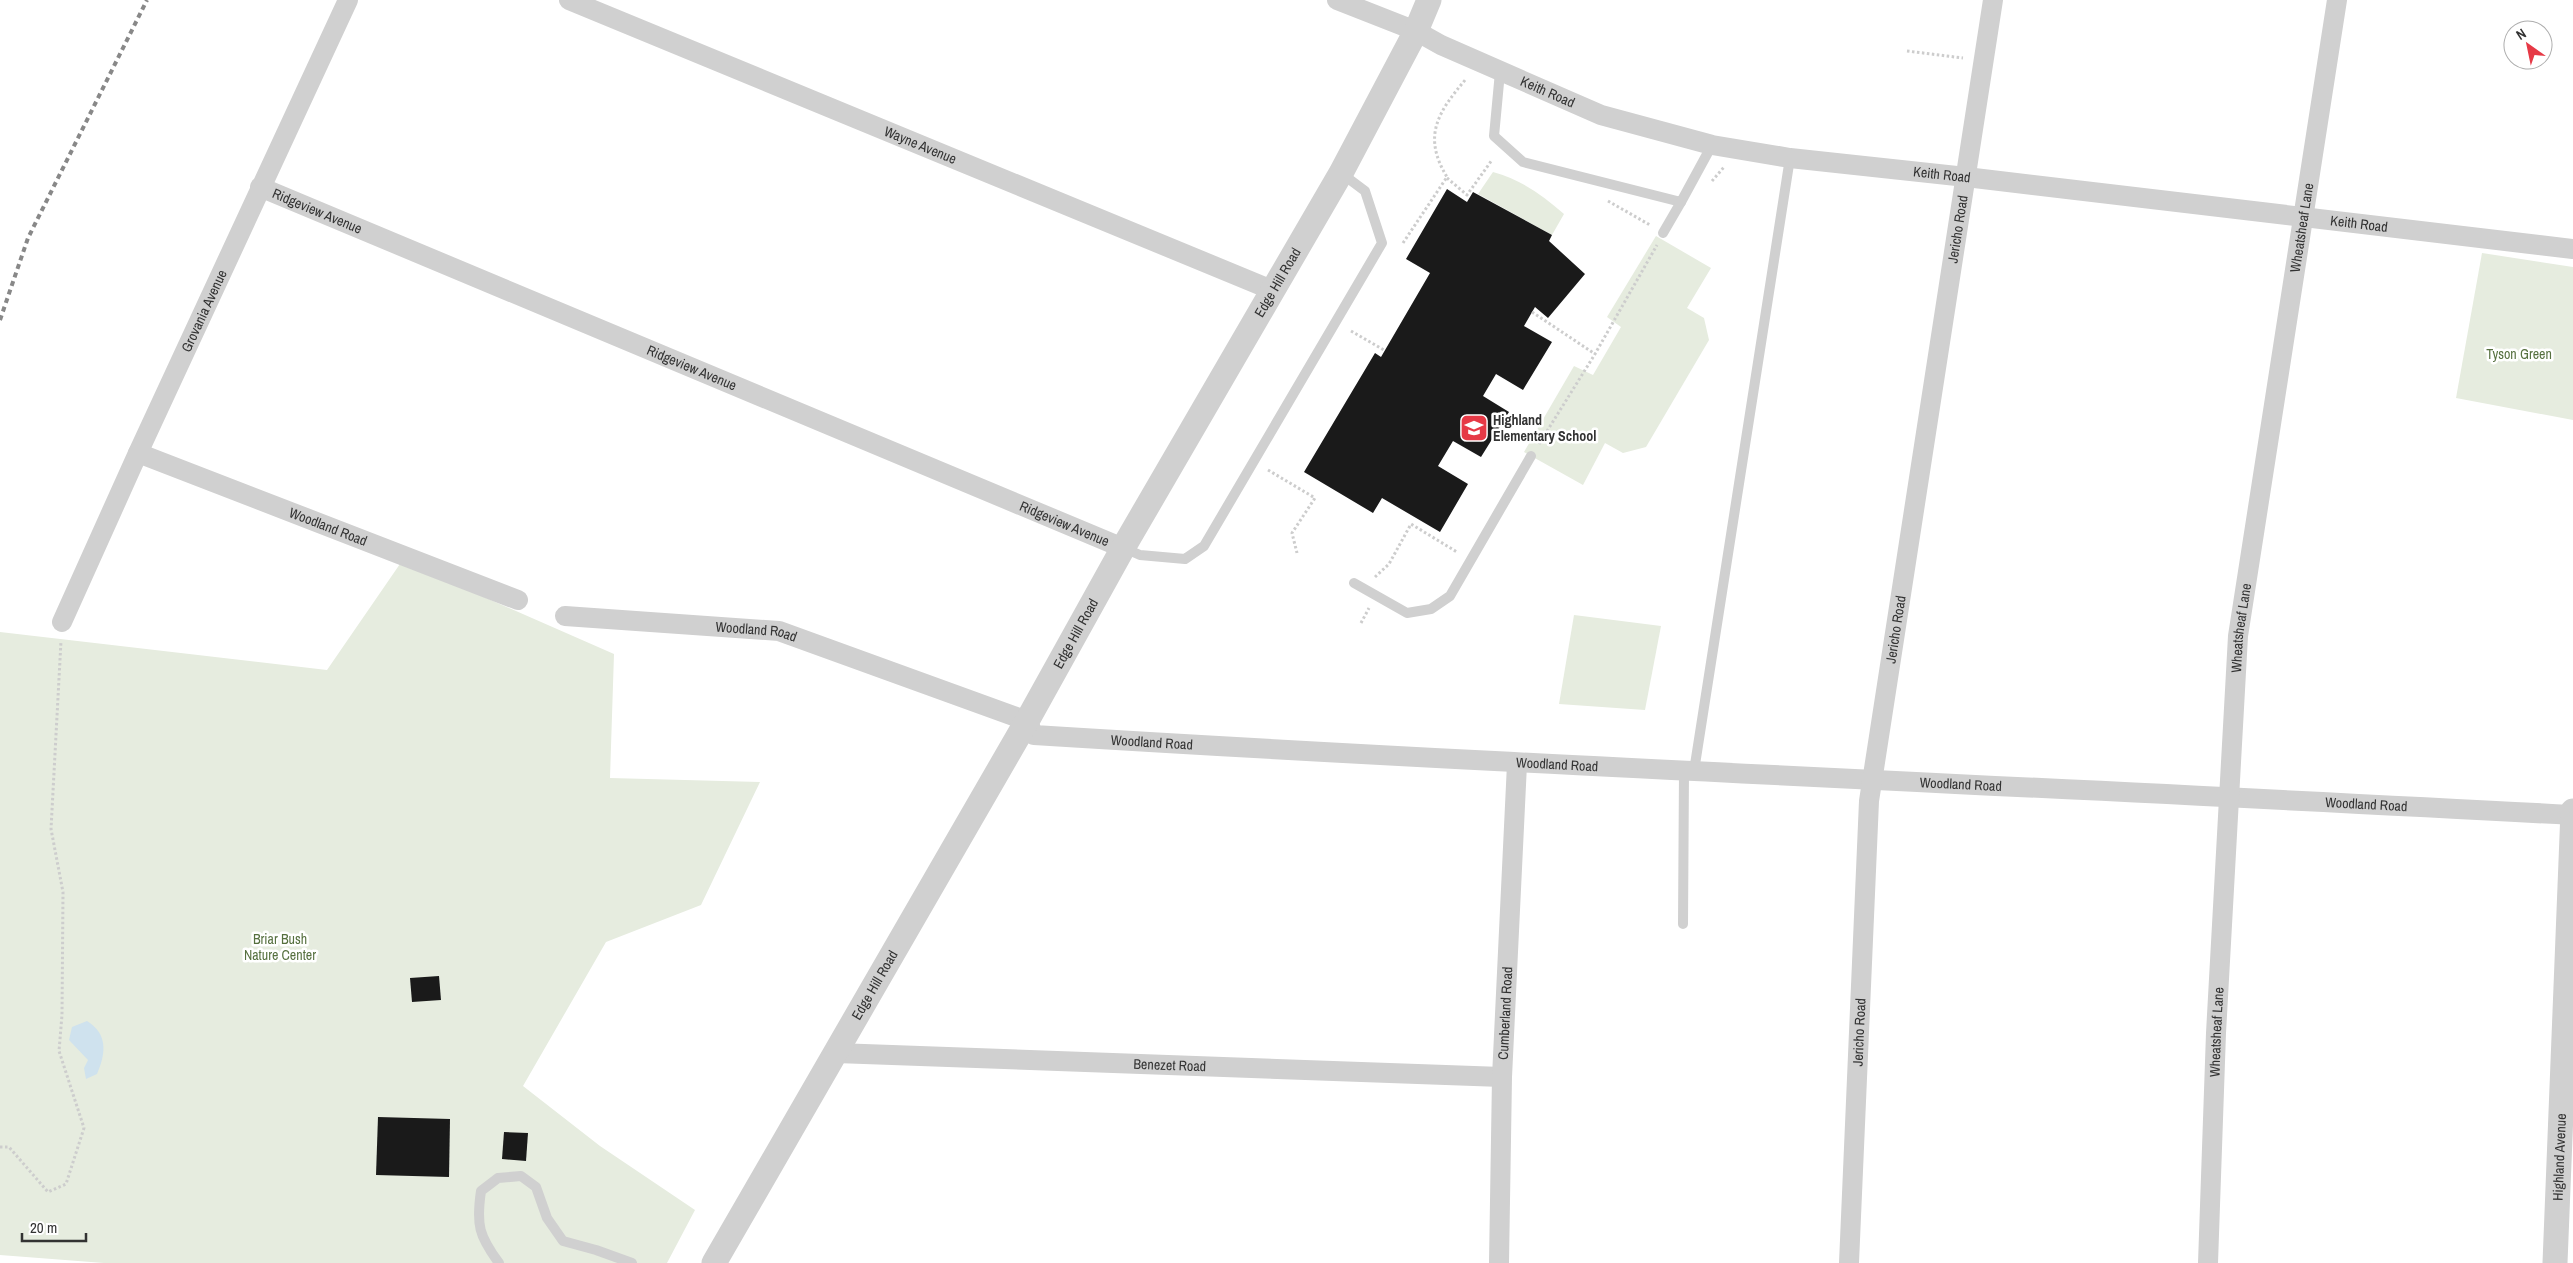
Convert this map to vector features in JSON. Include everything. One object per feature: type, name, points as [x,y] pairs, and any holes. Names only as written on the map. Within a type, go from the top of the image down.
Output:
[{"type":"street","name":"Grovania Avenue","points":[[62,622],[138,452],[348,0]]},
{"type":"street","name":"Wayne Avenue","points":[[569,0],[1272,290]]},
{"type":"street","name":"Keith Road","points":[[1338,0],[1416,31],[1500,72],[1601,115],[1712,145],[1790,158],[2573,249]]},
{"type":"street","name":"Edge Hill Road","points":[[714,1263],[1027,721],[1123,548],[1341,173],[1416,31],[1429,0]]},
{"type":"street","name":"Jericho Road","points":[[1850,1263],[1869,801],[1993,0]]},
{"type":"street","name":"Wheatsheaf Lane","points":[[2208,1263],[2227,796],[2238,636],[2337,0]]},
{"type":"street","name":"Ridgeview Avenue","points":[[260,187],[1123,548]]},
{"type":"street","name":"Woodland Road","points":[[138,452],[518,600]]},
{"type":"street","name":"Woodland Road","points":[[565,616],[780,631],[1027,721],[1034,735],[1517,764],[2227,796],[2573,814]]},
{"type":"street","name":"Cumberland Road","points":[[1499,1263],[1502,1077],[1517,764]]},
{"type":"street","name":"Highland Avenue","points":[[2554,1263],[2573,814]]},
{"type":"street","name":"Benezet Road","points":[[836,1053],[1502,1077]]},
{"type":"lane","points":[[1500,72],[1494,136],[1522,162],[1682,202]]},
{"type":"lane","points":[[1663,233],[1682,202],[1712,145]]},
{"type":"lane","points":[[1683,924],[1689,771],[1790,158]]},
{"type":"lane","points":[[1123,548],[1140,555],[1185,559],[1204,546],[1382,244],[1365,191],[1341,173]]},
{"type":"lane","points":[[1354,583],[1407,613],[1431,609],[1450,596],[1531,456]]},
{"type":"lane","points":[[499,1263],[486,1245],[477,1216],[481,1192],[498,1178],[521,1176],[536,1187],[547,1218],[562,1241],[596,1250],[632,1263]]},
{"type":"path","points":[[1907,51],[1964,58]]},
{"type":"path","points":[[1468,76],[1443,106],[1434,138],[1438,162],[1447,177],[1467,194],[1492,160]]},
{"type":"path","points":[[1403,243],[1447,177]]},
{"type":"path","points":[[1531,456],[1595,354],[1663,233],[1605,199]]},
{"type":"path","points":[[1532,312],[1595,354]]},
{"type":"path","points":[[1351,331],[1384,350]]},
{"type":"path","points":[[1268,470],[1314,498],[1292,533],[1297,553]]},
{"type":"path","points":[[1372,579],[1389,564],[1411,524],[1471,560]]},
{"type":"path","points":[[1361,623],[1370,605]]},
{"type":"path","points":[[0,1147],[9,1146],[48,1192],[66,1184],[84,1128],[60,1051],[63,892],[51,829],[62,622]]},
{"type":"green space","points":[[1493,172],[1513,179],[1531,189],[1564,214],[1552,235],[1478,194]]},
{"type":"green space","points":[[1656,236],[1711,268],[1687,308],[1704,318],[1709,340],[1646,447],[1623,453],[1605,443],[1583,485],[1524,452],[1574,366],[1593,375],[1621,327],[1607,317]]},
{"type":"green space","name":"Tyson Green","points":[[2482,253],[2573,267],[2573,420],[2456,398]]},
{"type":"green space","name":"Briar Bush Nature Center","points":[[402,561],[614,654],[610,778],[760,782],[701,905],[606,942],[523,1086],[600,1146],[695,1210],[667,1263],[104,1263],[0,1255],[0,632],[327,670]]},
{"type":"green space","points":[[1574,615],[1661,626],[1645,710],[1559,704]]},
{"type":"water","points":[[87,1021],[99,1032],[102,1038],[103,1051],[97,1074],[86,1079],[84,1068],[88,1060],[69,1040],[72,1027]]},
{"type":"building","points":[[1447,189],[1467,202],[1473,192],[1552,235],[1549,241],[1585,274],[1548,318],[1535,307],[1524,326],[1552,342],[1523,390],[1496,374],[1483,396],[1509,412],[1481,457],[1453,441],[1438,466],[1468,484],[1440,532],[1382,498],[1373,513],[1304,472],[1375,353],[1381,357],[1430,273],[1406,259]]},
{"type":"building","points":[[439,976],[441,1000],[412,1002],[410,978]]},
{"type":"building","points":[[378,1117],[450,1119],[449,1177],[376,1175]]},
{"type":"building","points":[[504,1132],[528,1133],[526,1161],[502,1159]]},
{"type":"railway","points":[[0,320],[28,238],[147,0]]},
{"type":"place","name":"Highland Elementary School","points":[[1474,428]]}]
